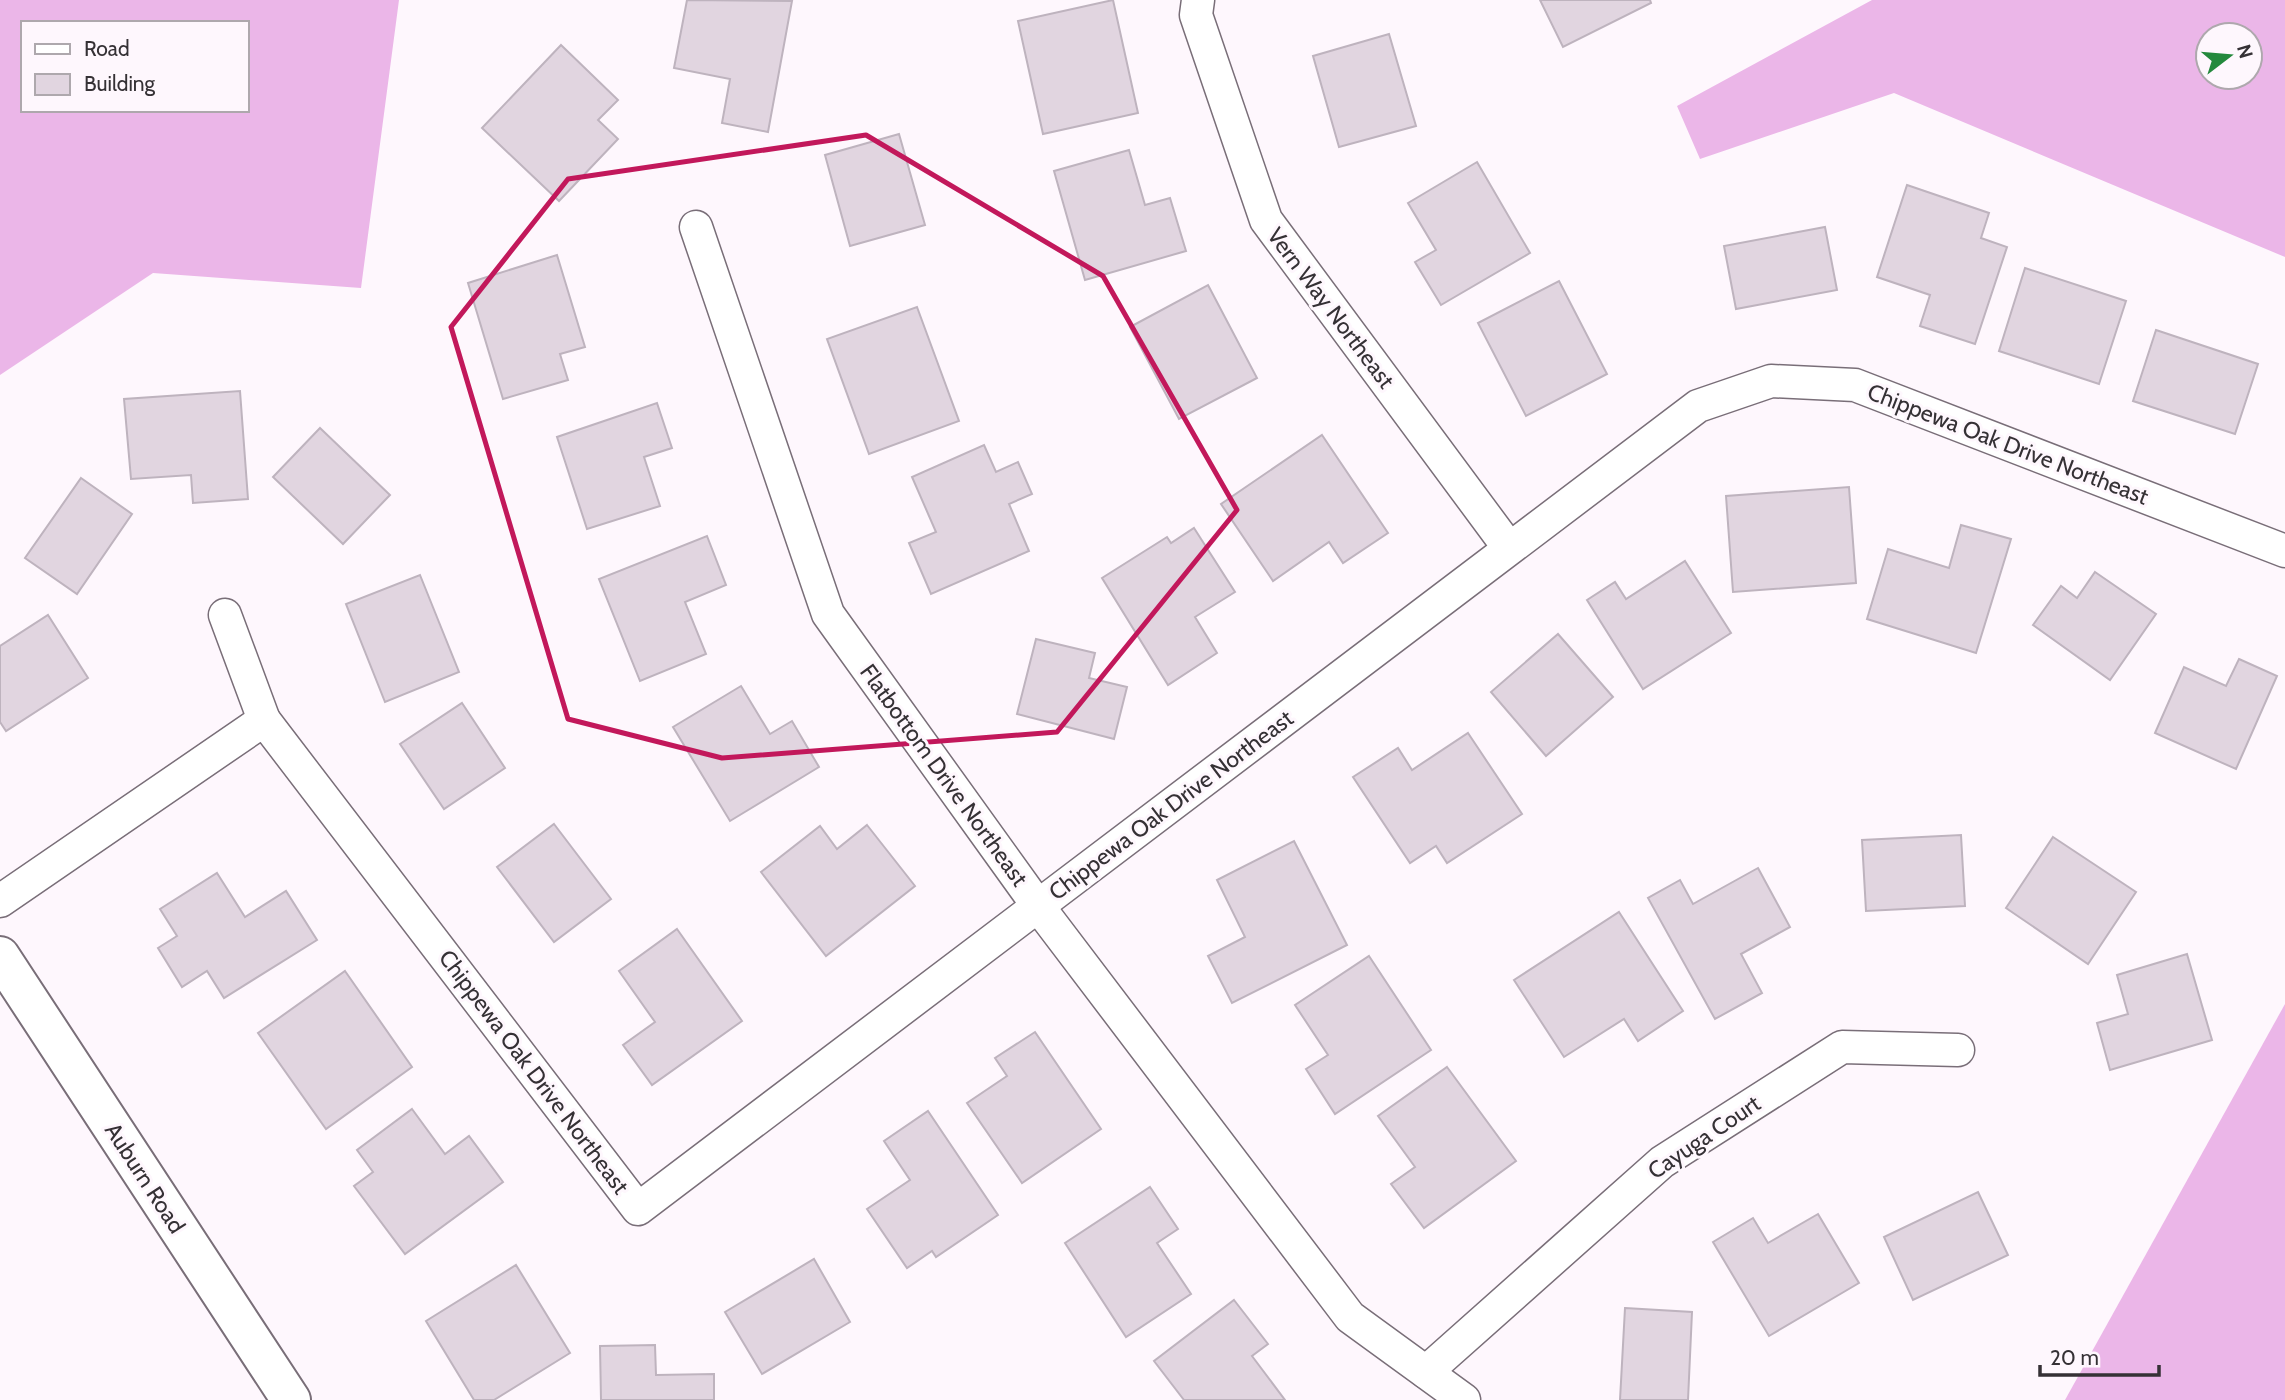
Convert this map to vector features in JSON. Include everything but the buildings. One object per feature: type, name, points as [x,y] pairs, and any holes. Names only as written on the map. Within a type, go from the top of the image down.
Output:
[{"type":"main road","name":"Auburn Road","points":[[0,956],[291,1400]]},
{"type":"street","name":"Vern Way Northeast","points":[[1198,0],[1196,15],[1266,220],[1510,548]]},
{"type":"street","name":"Flatbottom Drive Northeast","points":[[696,227],[828,614],[1038,906],[1350,1317],[1464,1400]]},
{"type":"street","name":"Chippewa Oak Drive Northeast","points":[[225,615],[264,720],[638,1209],[1698,406],[1771,381],[1855,385],[2285,551]]},
{"type":"street","points":[[0,901],[264,720]]},
{"type":"street","name":"Cayuga Court","points":[[1426,1372],[1662,1162],[1842,1047],[1958,1050]]},
{"type":"highlighted area","points":[[866,135],[1103,276],[1237,510],[1057,732],[722,758],[568,719],[451,327],[568,179]]},
{"type":"shaded area","points":[[0,0],[399,0],[361,288],[153,273],[0,375]]},
{"type":"shaded area","points":[[1872,0],[2285,0],[2285,257],[1894,93],[1700,159],[1677,106]]},
{"type":"shaded area","points":[[2285,1004],[2285,1400],[2065,1400]]}]
